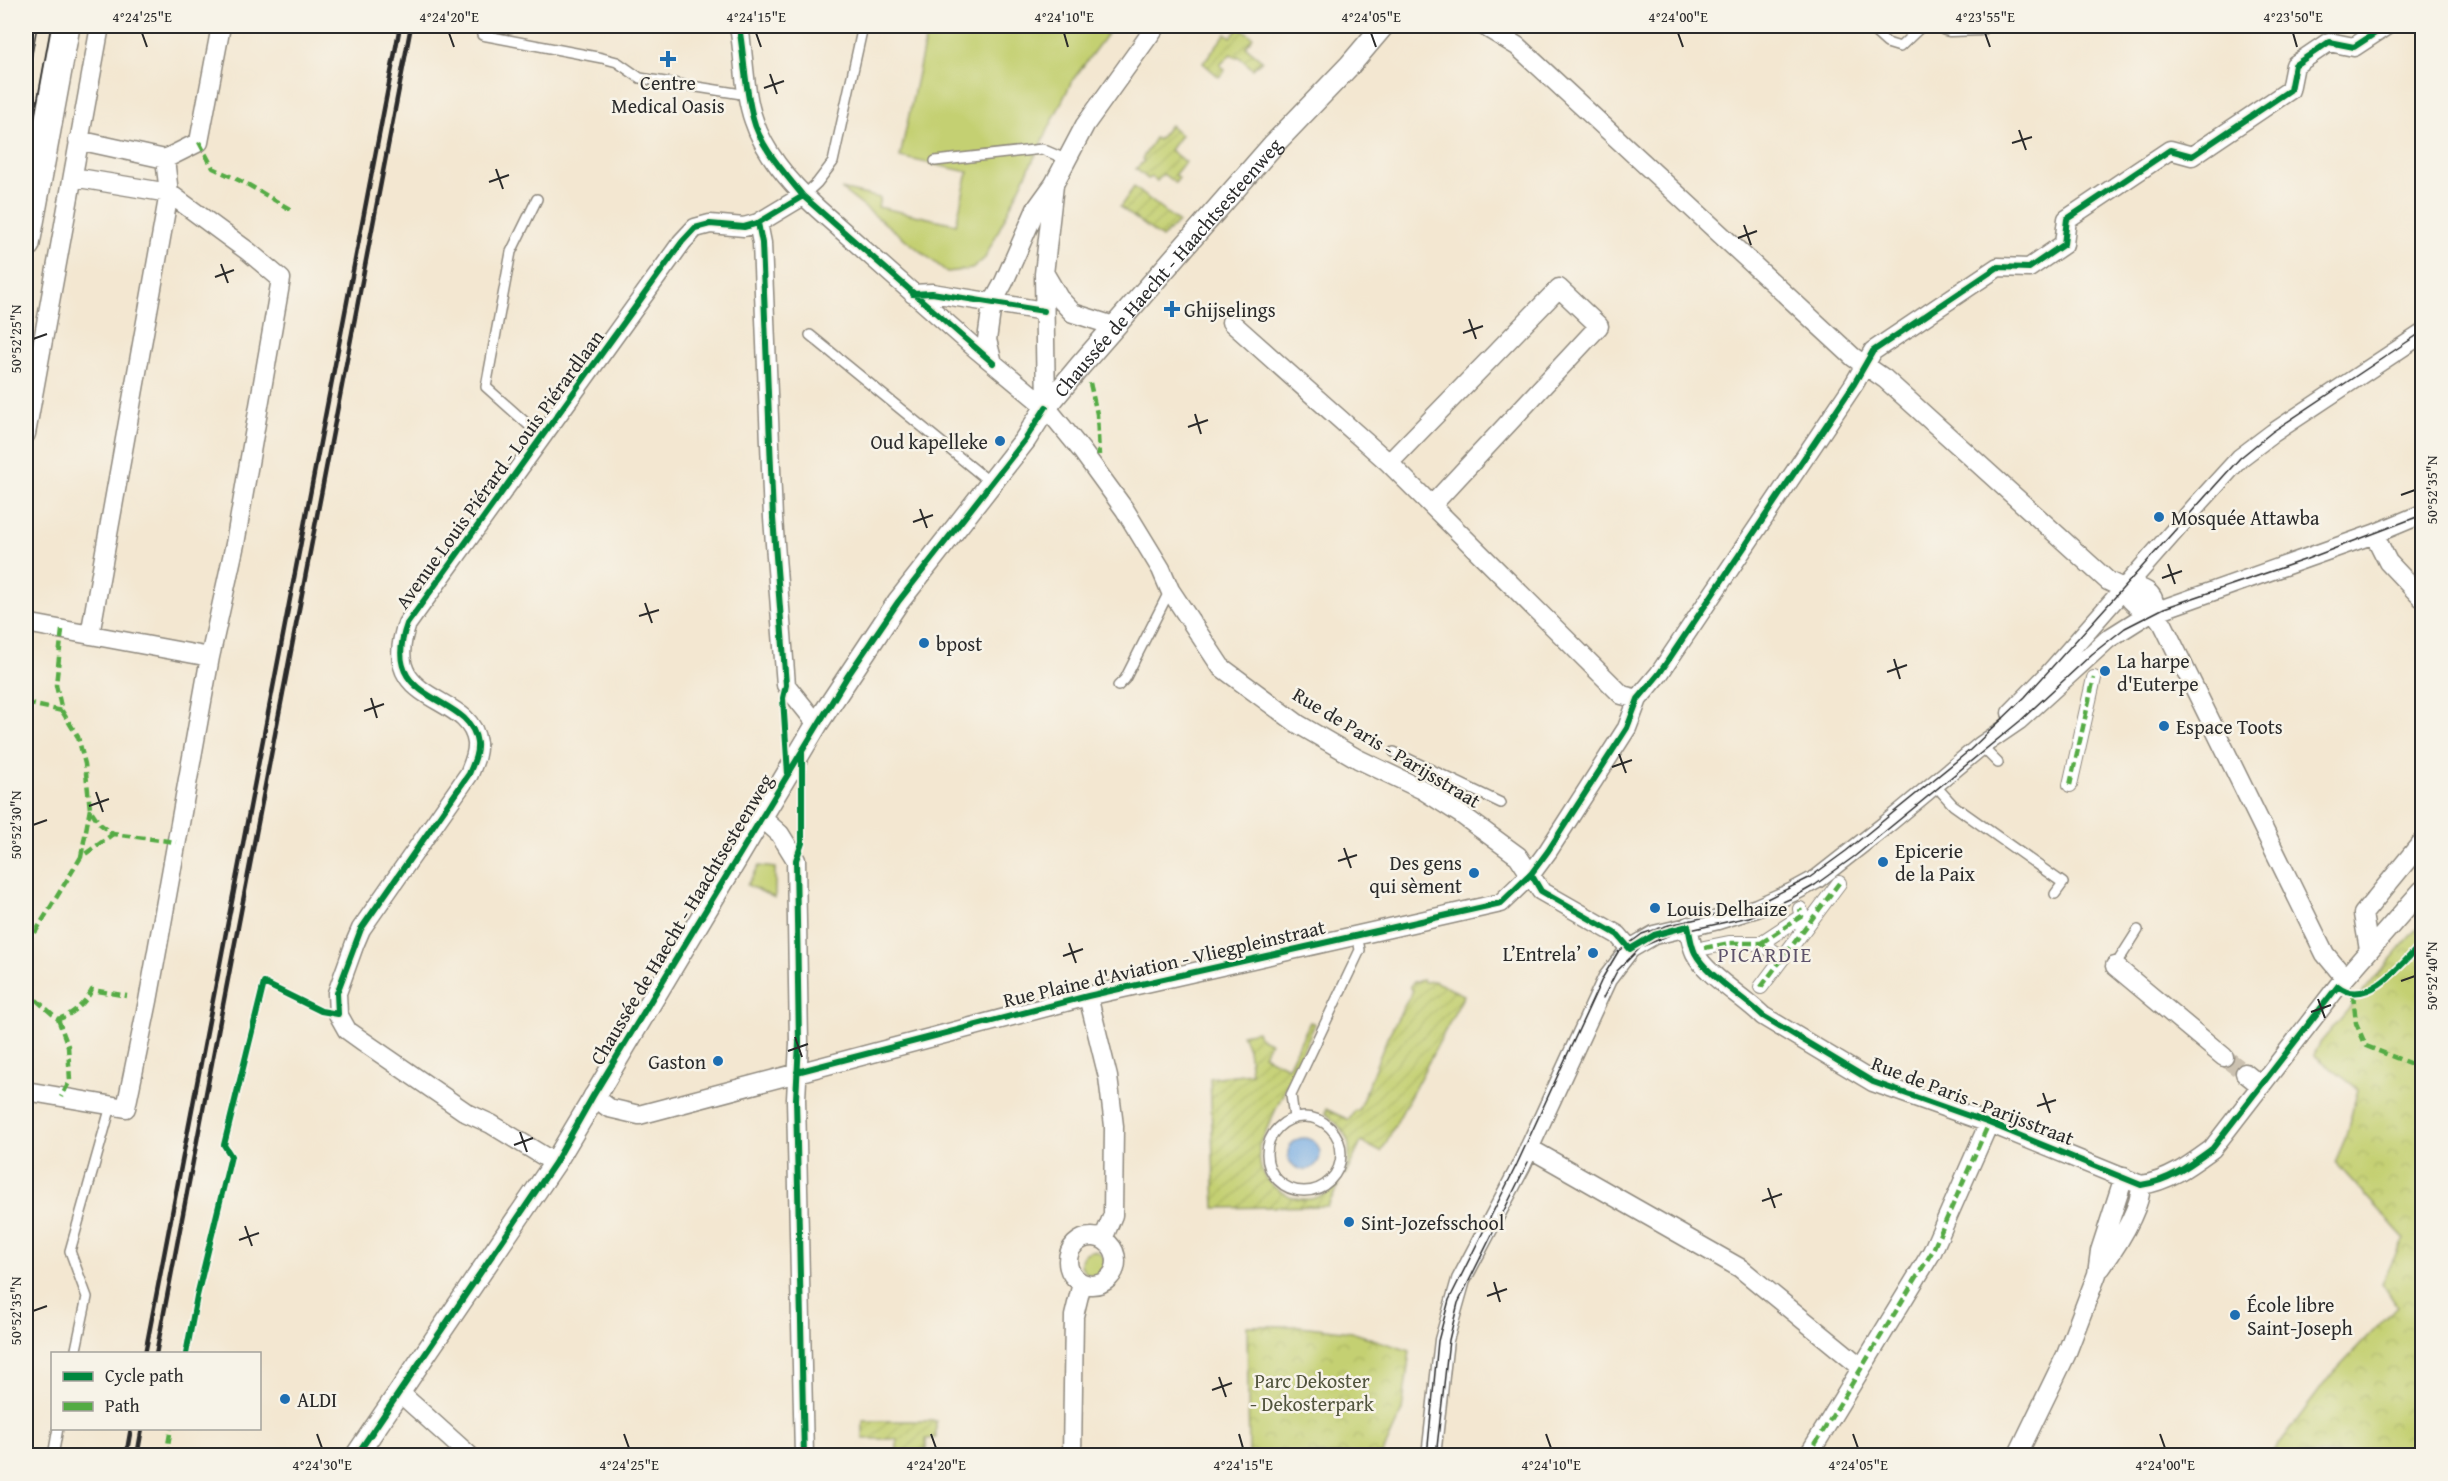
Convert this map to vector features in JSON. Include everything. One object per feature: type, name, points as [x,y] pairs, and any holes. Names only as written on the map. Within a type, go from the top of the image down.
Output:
[{"type":"main road","points":[[26,244],[66,26]]},
{"type":"street","points":[[26,434],[100,26]]},
{"type":"street","points":[[78,140],[165,159],[199,142],[221,26]]},
{"type":"street","name":"Rue de Paris - Parijsstraat","points":[[739,26],[753,119],[761,138],[803,196],[913,294],[1046,407],[1125,510],[1161,569],[1170,590],[1221,668],[1298,724],[1358,759],[1421,789],[1442,802],[1518,856],[1541,891],[1618,935],[1630,949]]},
{"type":"street","points":[[993,363],[987,340],[992,304],[1036,208],[1054,184],[1065,159],[1085,125],[1156,26]]},
{"type":"street","name":"Chaussée de Haecht - Haachtsesteenweg","points":[[356,1455],[555,1163],[593,1096],[818,724],[898,602],[1025,441],[1046,407],[1114,326],[1274,144],[1350,65],[1383,26]]},
{"type":"street","points":[[1484,26],[1517,45]]},
{"type":"street","points":[[1503,26],[1517,45],[1853,357],[1885,379],[2108,581],[2125,589]]},
{"type":"street","points":[[1947,26],[1980,26]]},
{"type":"street","name":"Rue Plaine d'Aviation - Vliegpleinstraat","points":[[593,1096],[609,1108],[639,1115],[1088,996],[1501,903],[1531,874],[1627,728],[1638,699],[1659,674],[1873,351],[1998,267],[2029,268],[2064,244],[2067,219],[2169,150],[2192,156],[2290,90],[2295,65],[2329,42],[2354,47],[2386,26]]},
{"type":"street","points":[[90,635],[169,193],[165,159]]},
{"type":"street","points":[[26,1090],[126,1108],[128,1102],[210,657],[235,544],[281,279],[249,252],[169,193],[73,177]]},
{"type":"street","points":[[1046,407],[1044,274],[1054,184]]},
{"type":"street","name":"Avenue Louis Piérard - Louis Piérardlaan","points":[[555,1163],[491,1124],[467,1113],[347,1030],[338,1014],[338,993],[361,929],[469,774],[476,757],[477,742],[473,730],[464,719],[416,687],[407,675],[402,662],[401,642],[407,624],[682,242],[695,228],[710,224],[744,227],[758,223],[803,196]]},
{"type":"street","points":[[758,223],[762,243],[773,518],[786,685],[818,724]]},
{"type":"street","points":[[1044,274],[1059,298],[1073,313],[1114,326]]},
{"type":"street","points":[[1389,463],[1559,288],[1599,326],[1432,505]]},
{"type":"street","points":[[913,294],[932,293],[1044,311]]},
{"type":"street","points":[[1231,322],[1389,463],[1622,695],[1638,699]]},
{"type":"street","points":[[1982,746],[2240,458],[2273,433],[2422,334]]},
{"type":"street","points":[[1431,1455],[1444,1340],[1453,1301],[1461,1280],[1529,1148],[1607,979],[1630,949],[1654,935],[1757,908],[1817,879],[1982,746],[2019,720],[2124,627],[2154,612],[2374,534],[2422,514]]},
{"type":"street","points":[[2374,534],[2388,562],[2422,598]]},
{"type":"street","points":[[2125,589],[2127,597],[2137,606],[2154,612],[2163,624],[2325,954],[2345,978]]},
{"type":"street","points":[[26,623],[210,657]]},
{"type":"street","points":[[2070,785],[2094,678]]},
{"type":"street","points":[[762,818],[780,834],[796,860],[799,1043],[797,1072],[804,1455]]},
{"type":"street","points":[[2369,950],[2362,914],[2422,842]]},
{"type":"street","points":[[1761,987],[1839,883]]},
{"type":"street","points":[[2097,1274],[2111,1254],[2141,1197],[2141,1185],[2158,1182],[2189,1166],[2212,1149],[2345,978],[2422,890]]},
{"type":"street","points":[[1761,943],[1802,916],[1800,909]]},
{"type":"street","name":"Rue de Paris - Parijsstraat","points":[[1688,926],[1693,951],[1702,965],[1731,982],[1763,1016],[1873,1082],[1989,1123],[2141,1185]]},
{"type":"street","points":[[1704,948],[1721,942],[1761,943],[1783,958]]},
{"type":"street","points":[[2115,966],[2224,1057]]},
{"type":"street","points":[[1088,996],[1108,1077],[1114,1126],[1113,1215],[1103,1239]]},
{"type":"street","points":[[2245,1073],[2261,1086]]},
{"type":"street","points":[[1808,1455],[1932,1251],[1989,1123]]},
{"type":"street","points":[[1529,1148],[1740,1268],[1861,1367]]},
{"type":"street","points":[[2017,1455],[2066,1355],[2097,1274],[2100,1251],[2124,1177]]},
{"type":"street","points":[[1093,1236],[1103,1239],[1115,1252],[1117,1261],[1115,1270],[1104,1282],[1089,1286],[1082,1283],[1074,1278],[1069,1269],[1070,1251],[1084,1238],[1093,1236]]},
{"type":"street","points":[[1072,1455],[1074,1316],[1082,1283]]},
{"type":"street","points":[[399,1393],[470,1455]]},
{"type":"lane","points":[[480,26],[482,35],[617,62],[640,78],[749,95]]},
{"type":"lane","points":[[803,196],[817,183],[832,162],[863,26]]},
{"type":"lane","points":[[1868,26],[1887,44],[1900,46],[1922,26]]},
{"type":"lane","points":[[935,161],[1042,148],[1065,159]]},
{"type":"lane","points":[[537,199],[511,252],[486,387],[542,437]]},
{"type":"lane","points":[[810,335],[991,483]]},
{"type":"lane","points":[[1118,686],[1125,679],[1170,590]]},
{"type":"lane","points":[[1982,746],[1998,763]]},
{"type":"lane","points":[[1394,752],[1501,803]]},
{"type":"lane","points":[[1442,802],[1454,781]]},
{"type":"lane","points":[[1935,785],[1953,805],[2063,883],[2055,894]]},
{"type":"lane","points":[[2115,966],[2138,930]]},
{"type":"lane","points":[[1294,1118],[1291,1095],[1360,950],[1357,934]]},
{"type":"lane","points":[[75,1352],[87,1297],[70,1251],[111,1106]]},
{"type":"lane","points":[[1304,1117],[1324,1122],[1332,1129],[1341,1148],[1338,1169],[1324,1185],[1315,1189],[1294,1189],[1285,1185],[1276,1178],[1268,1159],[1271,1139],[1276,1130],[1294,1118],[1304,1117]]},
{"type":"lane","points":[[53,1455],[58,1430]]},
{"type":"green space","points":[[928,26],[1096,26],[1107,34],[1072,81],[985,258],[972,269],[947,272],[841,189],[880,198],[878,207],[956,224],[968,172],[900,157]]},
{"type":"green space","points":[[1240,27],[1253,37],[1246,47],[1262,60],[1253,69],[1238,56],[1236,58],[1231,54],[1220,65],[1225,70],[1219,77],[1203,63],[1226,33],[1231,37]]},
{"type":"green space","points":[[1170,125],[1181,135],[1170,150],[1185,162],[1175,174],[1179,178],[1175,183],[1163,174],[1157,181],[1151,177],[1148,179],[1136,169],[1144,161],[1142,159],[1155,138],[1158,140]]},
{"type":"green space","points":[[1134,187],[1178,222],[1162,238],[1120,207]]},
{"type":"green space","points":[[759,866],[775,868],[775,898],[747,885]]},
{"type":"green space","points":[[2422,922],[2422,1455],[2271,1455],[2327,1380],[2397,1306],[2382,1283],[2404,1238],[2335,1162],[2345,1139],[2358,1089],[2314,1055],[2320,1043]]},
{"type":"green space","points":[[1423,980],[1424,982],[1434,981],[1464,995],[1381,1152],[1361,1142],[1345,1176],[1349,1155],[1348,1140],[1340,1127],[1325,1113],[1326,1109],[1349,1120],[1355,1110],[1358,1111],[1387,1038],[1413,990],[1410,988],[1413,982]]},
{"type":"green space","points":[[1310,1022],[1315,1024],[1259,1146],[1260,1164],[1263,1174],[1273,1186],[1300,1199],[1315,1198],[1340,1184],[1327,1206],[1215,1208],[1210,1078],[1251,1073],[1248,1049],[1242,1034],[1257,1031],[1259,1037],[1270,1042],[1263,1055],[1288,1067]]},
{"type":"green space","points":[[1093,1251],[1101,1255],[1105,1263],[1101,1271],[1093,1275],[1085,1271],[1081,1263],[1085,1255]]},
{"type":"green space","name":"Parc Dekoster - Dekosterpark","points":[[1247,1326],[1300,1326],[1351,1332],[1410,1351],[1402,1411],[1382,1455],[1249,1455]]},
{"type":"green space","points":[[863,1421],[936,1421],[936,1438],[926,1439],[926,1455],[897,1455],[897,1439],[863,1439]]},
{"type":"water","points":[[1304,1138],[1315,1143],[1320,1154],[1315,1165],[1304,1170],[1293,1165],[1288,1154],[1293,1143]]},
{"type":"tunnel","points":[[2224,1057],[2245,1073]]},
{"type":"tram line","points":[[26,87],[37,26]]},
{"type":"tram line","points":[[26,163],[51,26]]},
{"type":"tram line","points":[[1427,1456],[1438,1341],[1449,1300],[1517,1164],[1603,977],[1618,952],[1642,934],[1669,925],[1734,911],[1767,899],[1809,878],[1846,851],[1970,750],[2025,697],[2240,458],[2272,432],[2422,332]]},
{"type":"tram line","points":[[1603,998],[1617,971],[1641,947],[1672,934],[1749,917],[1815,885],[1855,856],[2020,721],[2092,654],[2125,628],[2164,608],[2307,559],[2422,515]]},
{"type":"tram line","points":[[1436,1456],[1449,1340],[1458,1303],[1528,1162]]},
{"type":"railway","points":[[145,1352],[400,26]]},
{"type":"railway","points":[[156,1352],[411,26]]},
{"type":"railway","points":[[126,1456],[131,1430]]},
{"type":"railway","points":[[137,1456],[142,1430]]},
{"type":"marked path","points":[[199,142],[213,168],[247,184],[293,211]]},
{"type":"marked path","points":[[1090,383],[1097,414],[1099,455]]},
{"type":"marked path","points":[[62,630],[56,685],[62,711],[78,737],[85,764],[90,809],[100,824],[113,834],[176,842]]},
{"type":"marked path","points":[[2070,785],[2094,678]]},
{"type":"marked path","points":[[26,703],[62,711]]},
{"type":"marked path","points":[[81,857],[90,809]]},
{"type":"marked path","points":[[26,943],[36,931],[81,857],[113,834]]},
{"type":"marked path","points":[[1761,987],[1839,883]]},
{"type":"marked path","points":[[1761,943],[1802,916],[1800,909]]},
{"type":"marked path","points":[[1704,948],[1729,943],[1761,943],[1783,958]]},
{"type":"marked path","points":[[26,991],[58,1019],[78,1008],[92,990],[127,996]]},
{"type":"marked path","points":[[2353,994],[2356,1023],[2366,1046],[2422,1068]]},
{"type":"marked path","points":[[58,1019],[68,1046],[70,1081],[61,1097]]},
{"type":"marked path","points":[[1808,1456],[1932,1252],[1989,1123]]},
{"type":"marked path","points":[[166,1456],[171,1430]]},
{"type":"cycle path","points":[[739,26],[746,84],[756,129],[781,169],[803,196],[993,363]]},
{"type":"cycle path","points":[[797,1072],[1088,996],[1501,903],[1531,874],[1548,851],[1627,728],[1638,699],[1659,674],[1854,384],[1873,351],[1998,267],[2029,268],[2064,244],[2067,219],[2170,150],[2192,156],[2290,90],[2295,65],[2329,42],[2354,47],[2386,26]]},
{"type":"cycle path","points":[[186,1352],[197,1296],[231,1156],[224,1145],[264,983],[321,1011],[338,1014],[337,993],[361,929],[469,774],[475,759],[477,743],[471,726],[459,714],[414,684],[404,670],[401,651],[407,624],[682,242],[695,228],[710,224],[744,227],[758,223],[803,196]]},
{"type":"cycle path","points":[[758,223],[762,243],[773,518],[786,685],[783,698],[788,774]]},
{"type":"cycle path","points":[[913,294],[932,293],[1044,311]]},
{"type":"cycle path","points":[[356,1456],[555,1163],[593,1096],[847,677],[898,602],[1025,440],[1046,407]]},
{"type":"cycle path","points":[[802,752],[802,843],[796,860],[799,1043],[796,1099],[804,1456]]},
{"type":"cycle path","points":[[1531,874],[1541,891],[1618,935],[1630,949],[1654,935],[1688,926],[1695,953],[1716,978],[1763,1016],[1873,1082],[1989,1123],[2141,1185],[2170,1176],[2212,1149],[2338,986],[2349,992],[2361,992],[2373,988],[2395,971],[2422,943]]},
{"type":"place","name":"Centre Medical Oasis","points":[[668,59]]},
{"type":"place","name":"Ghijselings","points":[[1172,309]]},
{"type":"place","name":"Oud kapelleke","points":[[1000,441]]},
{"type":"place","name":"Mosquée Attawba","points":[[2159,517]]},
{"type":"place","name":"bpost","points":[[924,643]]},
{"type":"place","name":"La harpe d'Euterpe","points":[[2105,671]]},
{"type":"place","name":"Espace Toots","points":[[2164,726]]},
{"type":"place","name":"Epicerie de la Paix","points":[[1883,862]]},
{"type":"place","name":"Des gens qui sèment","points":[[1474,873]]},
{"type":"place","name":"Louis Delhaize","points":[[1655,908]]},
{"type":"place","name":"L’Entrela’","points":[[1593,953]]},
{"type":"place","name":"Gaston","points":[[718,1061]]},
{"type":"place","name":"Sint-Jozefsschool","points":[[1349,1222]]},
{"type":"place","name":"École libre Saint-Joseph","points":[[2235,1315]]},
{"type":"place","name":"ALDI","points":[[285,1399]]},
{"type":"district","name":"PICARDIE","points":[[1765,954]]}]
